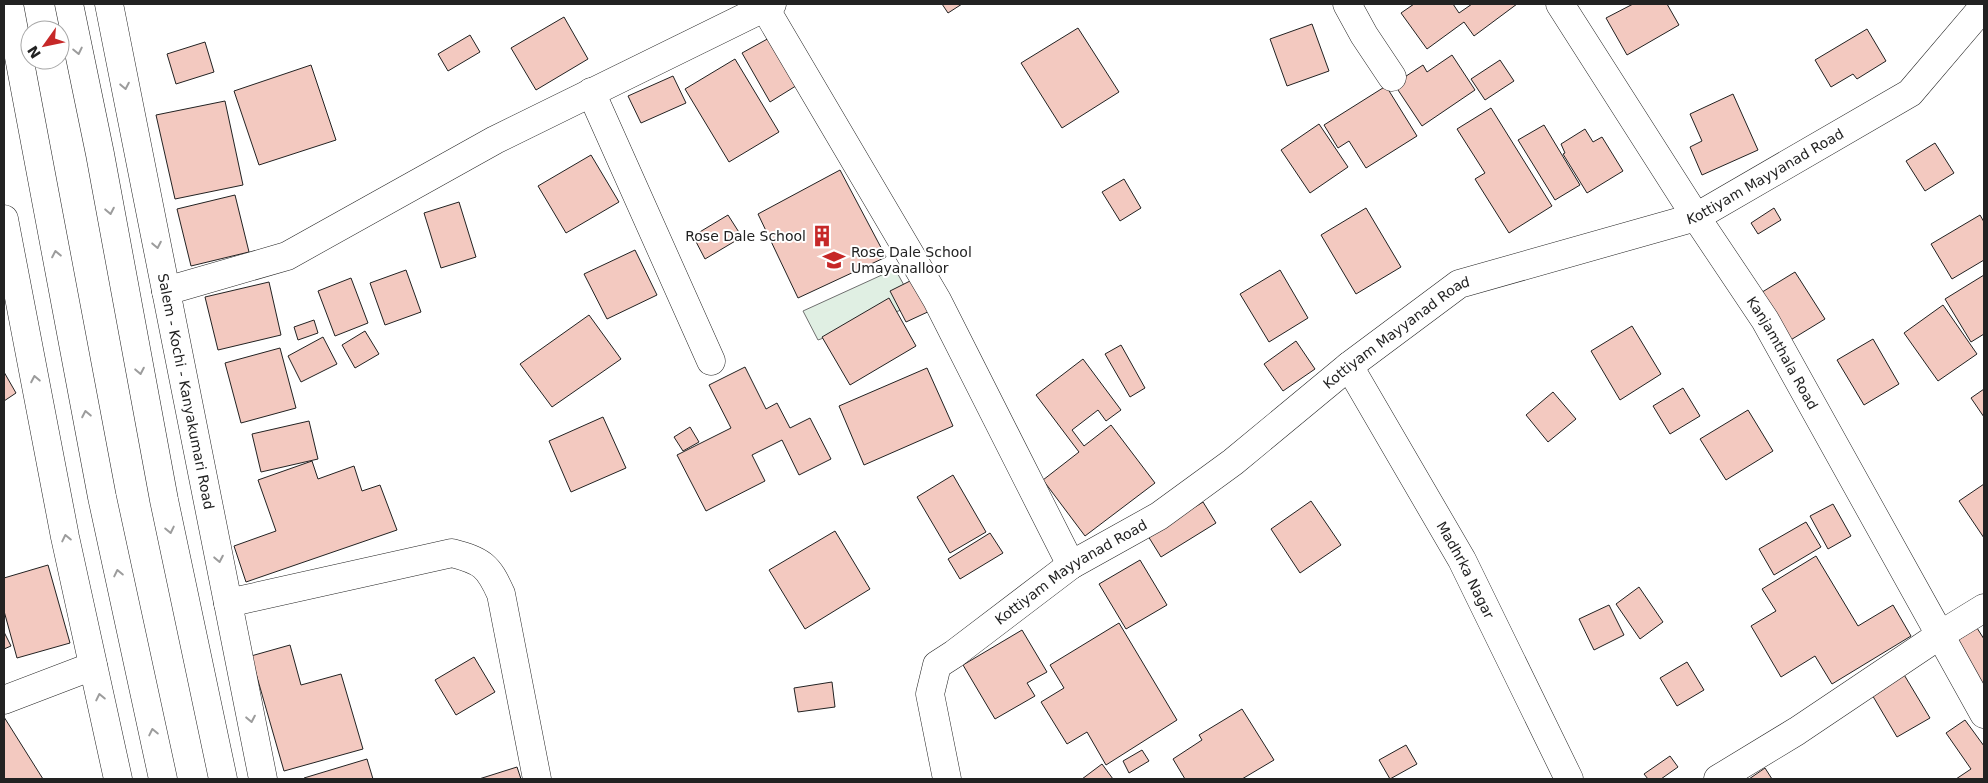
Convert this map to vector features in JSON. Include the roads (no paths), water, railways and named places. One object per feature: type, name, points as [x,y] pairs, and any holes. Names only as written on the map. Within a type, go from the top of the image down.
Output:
[{"type":"main road","points":[[9,4],[102,497],[163,779]]},
{"type":"main road","points":[[68,4],[100,154],[164,500],[223,779]]},
{"type":"main road","name":"Salem - Kochi - Kanyakumari Road","points":[[109,4],[263,779]]},
{"type":"main road","points":[[1347,4],[1364,35],[1392,77]]},
{"type":"main road","name":"Kanjamthala Road","points":[[1560,4],[1696,217],[1765,320],[1984,714]]},
{"type":"main road","points":[[166,291],[287,256],[495,140],[769,6],[936,300],[1072,565]]},
{"type":"main road","name":"Kottiyam Mayyanad Road","points":[[947,779],[930,694],[936,665],[954,654],[1072,565],[1167,510],[1233,462],[1350,366],[1459,284],[1696,217],[1910,93],[1984,6]]},
{"type":"main road","points":[[591,92],[712,361]]},
{"type":"main road","points":[[5,232],[66,537],[118,779]]},
{"type":"main road","name":"Madhrka Nagar","points":[[1350,366],[1462,560],[1569,779]]},
{"type":"main road","points":[[228,603],[452,553],[475,559],[492,573],[501,594],[537,779]]},
{"type":"main road","points":[[1718,779],[1797,731],[1940,634],[1984,608]]},
{"type":"main road","points":[[4,700],[93,666]]},
{"type":"place","name":"Rose Dale School","points":[[822,236]]},
{"type":"place","name":"Rose Dale School Umayanalloor","points":[[834,260]]}]
